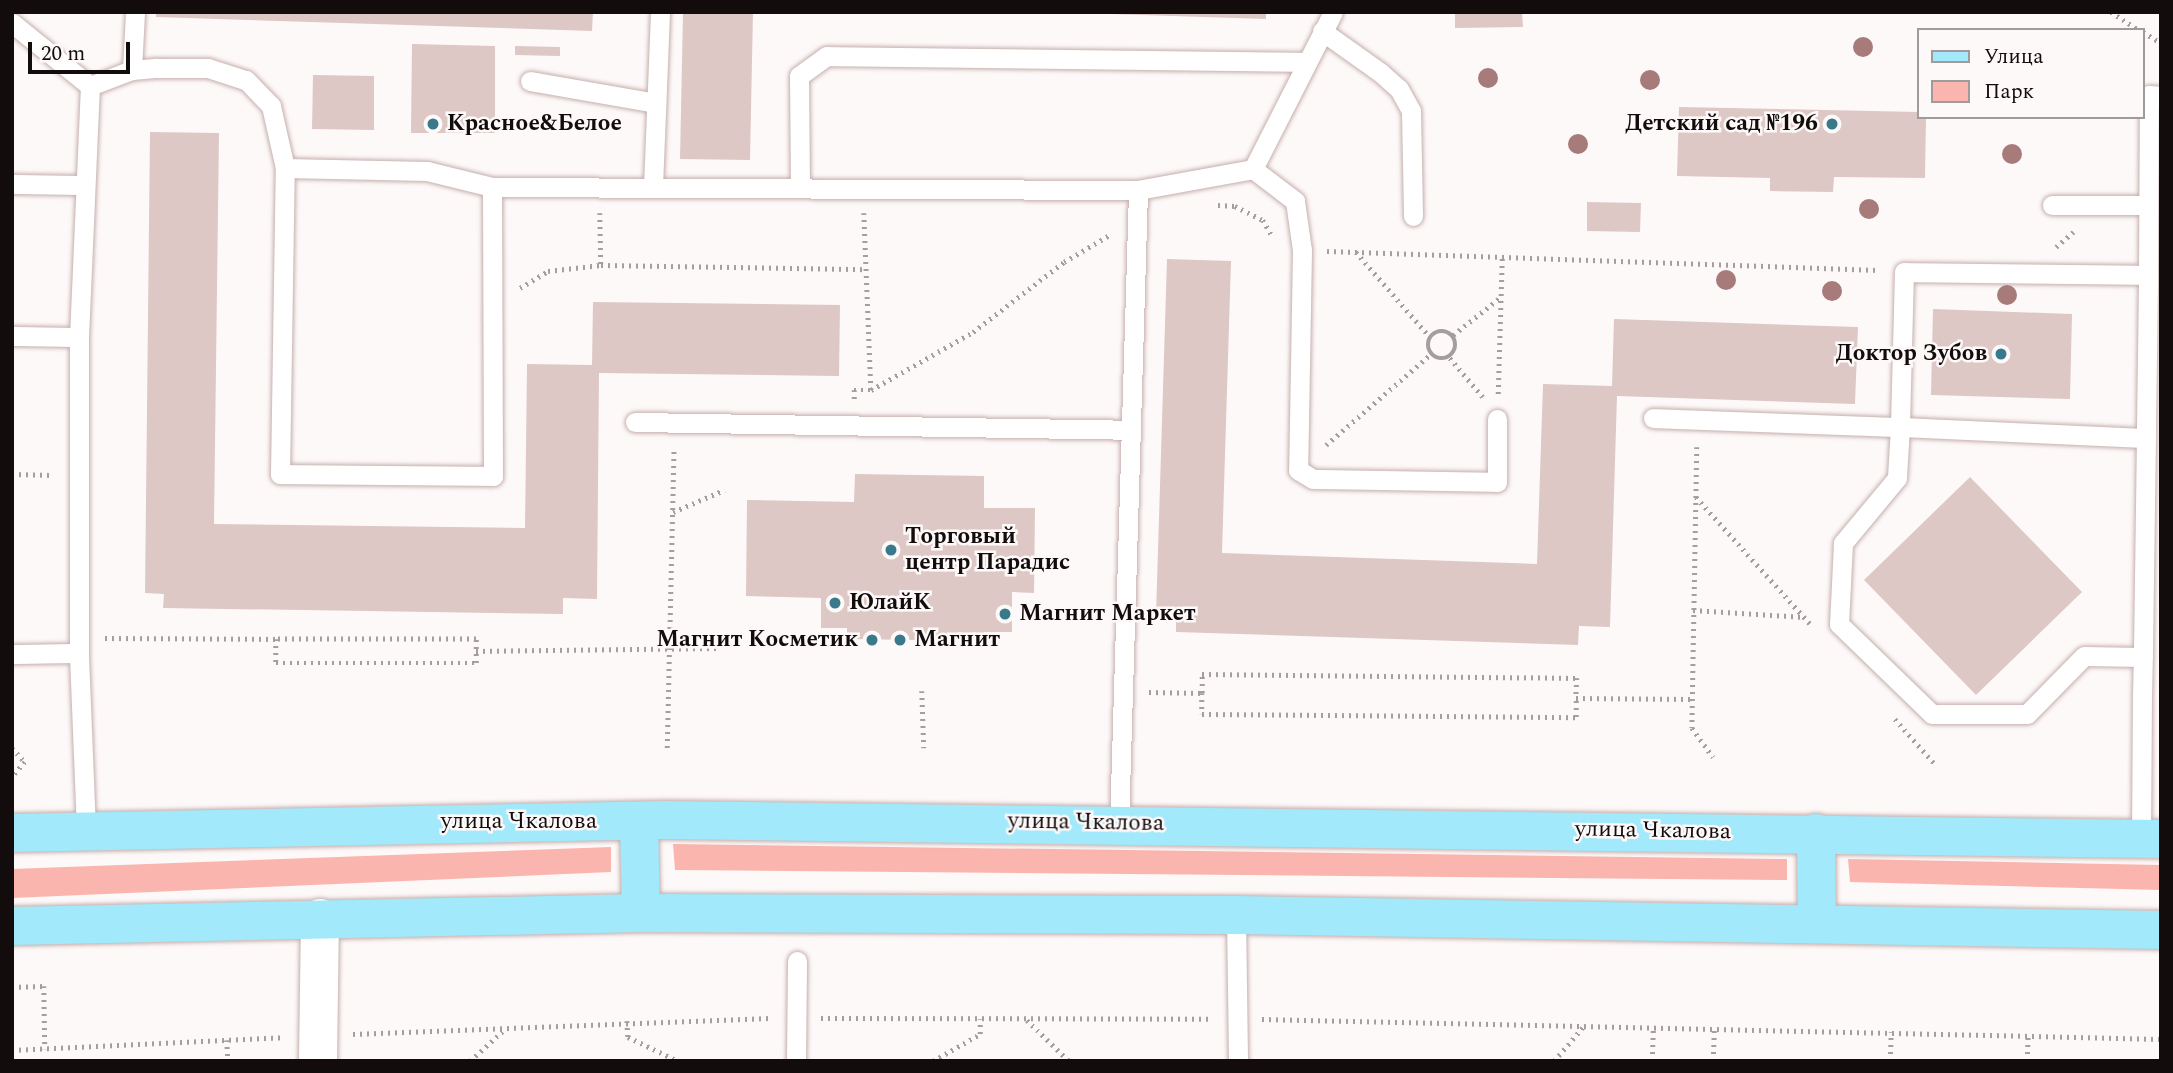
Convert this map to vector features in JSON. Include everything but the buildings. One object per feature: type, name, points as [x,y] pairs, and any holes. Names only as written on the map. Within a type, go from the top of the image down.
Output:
[{"type":"main road","name":"улица Чкалова","points":[[12,833],[639,821],[1119,824],[2151,839]]},
{"type":"main road","points":[[639,821],[642,913]]},
{"type":"main road","points":[[1816,833],[1817,923]]},
{"type":"main road","points":[[12,926],[642,913],[1236,915],[2161,930]]},
{"type":"street","points":[[318,1048],[320,918]]},
{"type":"lane","points":[[132,70],[135,12]]},
{"type":"lane","points":[[653,187],[660,12]]},
{"type":"lane","points":[[1253,169],[1305,62],[1333,12]]},
{"type":"lane","points":[[12,23],[90,86]]},
{"type":"lane","points":[[1322,31],[1399,89],[1411,111],[1413,216]]},
{"type":"lane","points":[[800,188],[799,76],[827,55],[1305,62]]},
{"type":"lane","points":[[90,86],[132,70],[208,68],[246,80],[271,106],[285,168],[280,474],[493,476],[495,303],[492,187]]},
{"type":"lane","points":[[530,81],[656,103]]},
{"type":"lane","points":[[86,830],[79,653],[78,476],[79,337],[90,86]]},
{"type":"lane","points":[[2151,839],[2143,657],[2148,95],[2161,96]]},
{"type":"lane","points":[[285,168],[427,171],[492,187],[1138,190],[1253,169],[1295,201],[1302,250],[1298,470],[1312,479],[1497,482],[1497,416]]},
{"type":"lane","points":[[12,184],[85,186]]},
{"type":"lane","points":[[1119,824],[1138,190]]},
{"type":"lane","points":[[2052,205],[2147,205]]},
{"type":"lane","points":[[2143,657],[2084,656],[2027,714],[1932,713],[1839,624],[1843,543],[1897,478],[1903,271],[2148,275]]},
{"type":"lane","points":[[12,335],[79,337]]},
{"type":"lane","points":[[1653,418],[2146,438]]},
{"type":"lane","points":[[635,422],[1129,430]]},
{"type":"lane","points":[[12,653],[79,653]]},
{"type":"lane","points":[[1236,915],[1238,1061]]},
{"type":"lane","points":[[796,1061],[797,961]]},
{"type":"path","points":[[2110,12],[2136,28]]},
{"type":"path","points":[[2145,33],[2161,43]]},
{"type":"path","points":[[600,187],[601,265]]},
{"type":"path","points":[[863,187],[872,390]]},
{"type":"path","points":[[1214,204],[1235,206],[1263,220],[1280,250],[1903,271]]},
{"type":"path","points":[[853,424],[854,390],[872,390],[973,332],[1064,262],[1116,230],[1137,230]]},
{"type":"path","points":[[1356,252],[1430,337],[1431,355]]},
{"type":"path","points":[[1497,416],[1502,258]]},
{"type":"path","points":[[495,303],[548,271],[601,265],[867,270]]},
{"type":"path","points":[[1453,335],[1501,297]]},
{"type":"path","points":[[1430,337],[1441,331],[1453,335]]},
{"type":"path","points":[[1431,355],[1440,360],[1450,358],[1457,347],[1453,335]]},
{"type":"path","points":[[1298,470],[1431,355]]},
{"type":"path","points":[[1450,358],[1497,416]]},
{"type":"path","points":[[1698,419],[1692,727],[1713,757]]},
{"type":"path","points":[[667,748],[675,423]]},
{"type":"path","points":[[12,474],[78,476]]},
{"type":"path","points":[[673,512],[723,489]]},
{"type":"path","points":[[1693,610],[1804,617]]},
{"type":"path","points":[[101,625],[101,651]]},
{"type":"path","points":[[101,638],[476,639],[476,663],[276,663],[276,639]]},
{"type":"path","points":[[476,651],[721,648]]},
{"type":"path","points":[[1202,674],[1577,678],[1576,698],[1576,717],[1202,714],[1202,674]]},
{"type":"path","points":[[922,691],[924,748]]},
{"type":"path","points":[[1122,692],[1202,693]]},
{"type":"path","points":[[1576,698],[1691,699]]},
{"type":"path","points":[[12,777],[25,762],[13,750]]},
{"type":"path","points":[[12,987],[44,986],[45,1049]]},
{"type":"path","points":[[12,1050],[227,1040],[318,1048],[505,1028],[627,1021],[796,1018],[1237,1018],[2161,1039]]},
{"type":"path","points":[[933,1061],[980,1034],[980,1019]]},
{"type":"path","points":[[1026,1019],[1069,1061]]},
{"type":"path","points":[[627,1021],[628,1037],[678,1061]]},
{"type":"path","points":[[1554,1061],[1584,1026]]},
{"type":"path","points":[[1652,1061],[1653,1027]]},
{"type":"path","points":[[1713,1061],[1714,1027]]},
{"type":"path","points":[[470,1061],[505,1028]]},
{"type":"path","points":[[1890,1061],[1891,1032]]},
{"type":"path","points":[[2027,1061],[2028,1036]]},
{"type":"path","points":[[227,1040],[228,1061]]},
{"type":"green space","points":[[673,844],[1787,859],[1787,880],[675,870]]},
{"type":"green space","points":[[611,847],[611,872],[12,898],[12,869]]},
{"type":"green space","points":[[1848,859],[2161,865],[2161,890],[1850,882]]},
{"type":"place","name":"Красное&Белое","points":[[433,124]]},
{"type":"place","name":"Детский сад №196","points":[[1832,124]]},
{"type":"place","name":"Доктор Зубов","points":[[2001,354]]},
{"type":"place","name":"Торговый центр Парадис","points":[[891,550]]},
{"type":"place","name":"ЮлайК","points":[[835,603]]},
{"type":"place","name":"Магнит Маркет","points":[[1005,614]]},
{"type":"place","name":"Магнит Косметик","points":[[872,640]]},
{"type":"place","name":"Магнит","points":[[900,640]]}]
